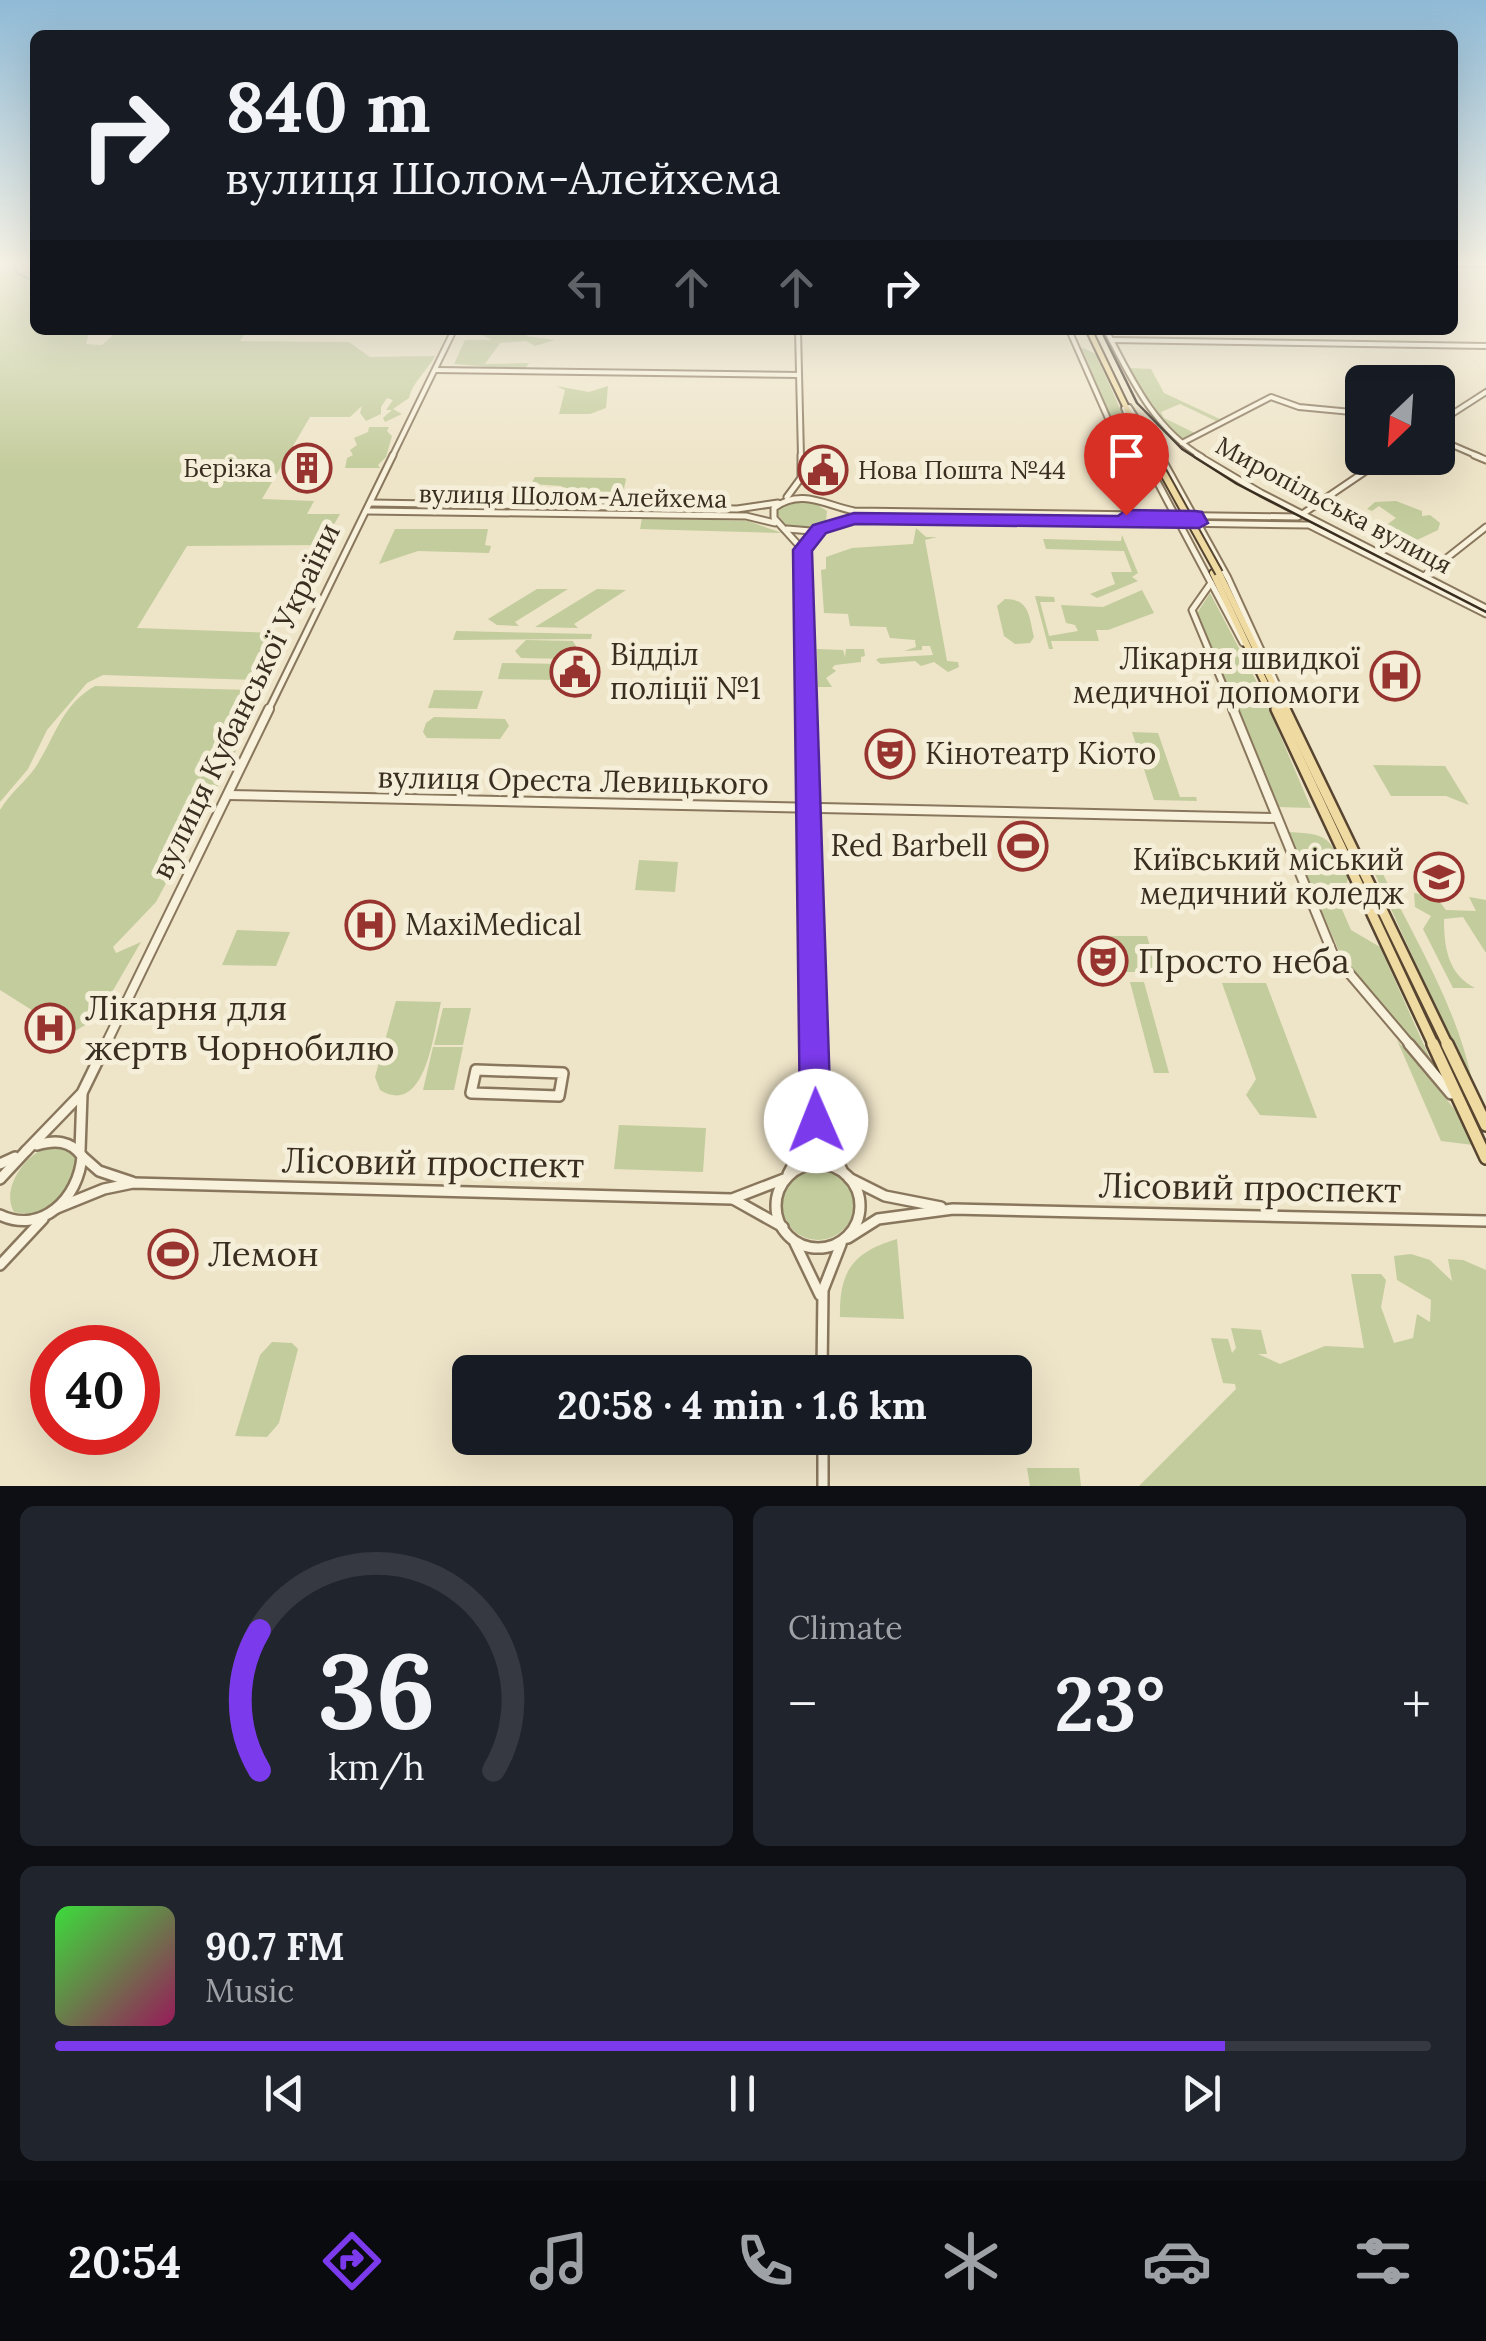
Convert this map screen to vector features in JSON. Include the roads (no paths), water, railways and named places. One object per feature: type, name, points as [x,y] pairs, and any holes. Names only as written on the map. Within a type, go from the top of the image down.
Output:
[{"type":"main road","points":[[1093,335],[1214,576],[1486,1158]]},
{"type":"main road","points":[[1214,576],[1277,686],[1486,1125]]},
{"type":"street","name":"вулиця Кубанської України","points":[[0,1179],[82,1093],[452,335]]},
{"type":"street","points":[[798,335],[801,478],[797,489],[773,513],[777,523],[786,528],[802,532],[820,529]]},
{"type":"street","points":[[1071,335],[1117,440],[1151,474]]},
{"type":"street","name":"Миропільська вулиця","points":[[1108,335],[1146,406],[1180,444],[1228,475],[1486,611]]},
{"type":"street","points":[[1111,340],[1486,346]]},
{"type":"street","points":[[434,370],[799,375]]},
{"type":"street","points":[[1455,412],[1486,392]]},
{"type":"street","points":[[1180,444],[1271,397],[1298,407],[1345,411]]},
{"type":"street","points":[[1127,408],[1151,474],[1184,534],[1214,576],[1192,610],[1333,954],[1462,1107]]},
{"type":"street","points":[[1127,408],[1197,520],[1247,615],[1277,686]]},
{"type":"street","points":[[1455,446],[1486,460]]},
{"type":"street","points":[[1197,520],[1298,517],[1360,475]]},
{"type":"street","points":[[801,478],[818,500]]},
{"type":"street","points":[[781,502],[796,497],[854,511],[1309,525]]},
{"type":"street","name":"вулиця Шолом-Алейхема","points":[[371,503],[738,509],[781,502]]},
{"type":"street","points":[[826,504],[833,514],[828,524]]},
{"type":"street","points":[[1169,506],[1185,509],[1188,504]]},
{"type":"street","name":"вулиця Шолом-Алейхема","points":[[367,511],[746,516],[777,523]]},
{"type":"street","points":[[1302,514],[1309,525]]},
{"type":"street","points":[[803,550],[828,524],[861,518],[1176,519]]},
{"type":"street","name":"Миропільська вулиця","points":[[1309,525],[1486,611]]},
{"type":"street","points":[[1424,576],[1486,527]]},
{"type":"street","points":[[786,528],[803,550],[816,1121],[860,1206],[858,1220],[829,1264],[821,1296],[822,1355]]},
{"type":"street","points":[[1184,534],[1188,530],[1204,533]]},
{"type":"street","name":"вулиця Ореста Левицького","points":[[228,795],[1277,818]]},
{"type":"street","points":[[478,1070],[563,1073],[559,1096],[506,1094],[470,1093],[478,1070]]},
{"type":"street","name":"вулиця Кубанської України","points":[[81,1154],[82,1093]]},
{"type":"street","points":[[816,1121],[786,1176],[776,1204],[783,1228],[821,1296]]},
{"type":"street","points":[[0,1164],[57,1140],[73,1144],[81,1154],[79,1181],[0,1265]]},
{"type":"street","name":"Лісовий проспект","points":[[81,1154],[98,1171],[133,1183]]},
{"type":"street","points":[[786,1176],[817,1162],[847,1177]]},
{"type":"street","name":"Лісовий проспект","points":[[54,1210],[104,1189],[133,1183],[732,1199],[786,1176]]},
{"type":"street","name":"Лісовий проспект","points":[[847,1177],[885,1196],[952,1209]]},
{"type":"street","name":"Лісовий проспект","points":[[732,1199],[783,1228]]},
{"type":"street","name":"Лісовий проспект","points":[[844,1241],[878,1219],[952,1209],[1486,1221]]},
{"type":"street","points":[[0,1215],[10,1222],[25,1223],[54,1210]]},
{"type":"street","points":[[792,1239],[818,1250],[844,1241]]},
{"type":"street","points":[[823,1455],[823,1486]]},
{"type":"tram line","points":[[1103,335],[1137,403],[1182,449],[1237,484],[1486,612]]},
{"type":"place","name":"Берізка","points":[[307,468]]},
{"type":"place","name":"Нова Пошта №44","points":[[823,470]]},
{"type":"place","name":"Відділ поліції №1","points":[[575,672]]},
{"type":"place","name":"Лікарня швидкої медичної допомоги","points":[[1395,676]]},
{"type":"place","name":"Кінотеатр Кіото","points":[[890,754]]},
{"type":"place","name":"Red Barbell","points":[[1023,846]]},
{"type":"place","name":"Київський міський медичний коледж","points":[[1439,877]]},
{"type":"place","name":"MaxiMedical","points":[[370,925]]},
{"type":"place","name":"Просто неба","points":[[1103,961]]},
{"type":"place","name":"Лікарня для жертв Чорнобилю","points":[[50,1028]]},
{"type":"place","name":"Лемон","points":[[173,1254]]}]
